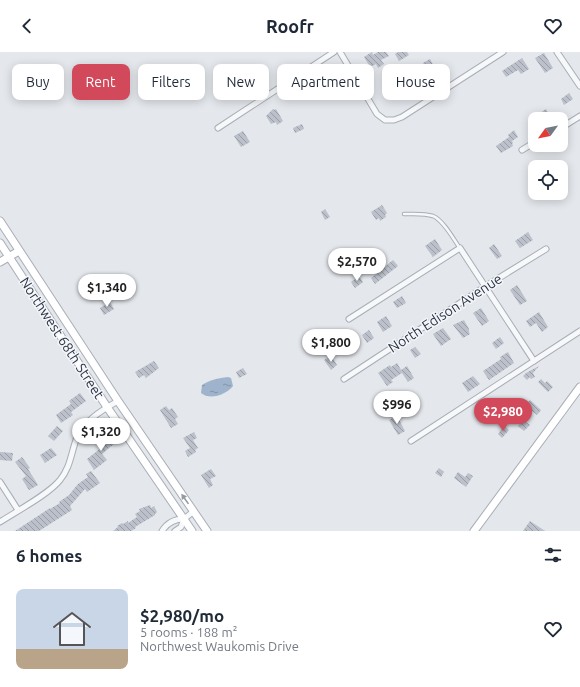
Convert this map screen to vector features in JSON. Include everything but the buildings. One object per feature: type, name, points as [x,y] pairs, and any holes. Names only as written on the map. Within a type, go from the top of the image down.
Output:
[{"type":"main road","name":"Northwest 68th Street","points":[[0,221],[118,401],[207,531]]},
{"type":"main road","name":"Northwest 68th Street","points":[[0,243],[107,407],[192,531]]},
{"type":"main road","points":[[0,262],[19,251]]},
{"type":"main road","points":[[474,531],[580,387]]},
{"type":"street","points":[[218,128],[334,52]]},
{"type":"street","points":[[340,52],[377,114],[385,120],[394,120],[402,117],[503,52]]},
{"type":"street","points":[[557,52],[580,86]]},
{"type":"street","points":[[568,124],[580,116]]},
{"type":"street","points":[[522,150],[528,146]]},
{"type":"street","points":[[349,319],[460,248],[534,361]]},
{"type":"street","name":"North Edison Avenue","points":[[344,379],[486,286],[546,249]]},
{"type":"street","points":[[411,441],[580,331]]},
{"type":"street","points":[[0,522],[48,491],[60,481],[67,470],[76,439],[82,429],[92,418],[118,401]]},
{"type":"street","points":[[0,482],[18,510]]},
{"type":"street","points":[[175,531],[181,526],[184,519],[194,511]]},
{"type":"street","points":[[162,531],[164,527],[176,519],[184,519]]},
{"type":"lane","points":[[404,214],[432,216],[438,219],[460,248]]},
{"type":"water","points":[[228,377],[231,378],[233,386],[227,392],[218,396],[209,396],[201,393],[202,385],[214,380]]}]
